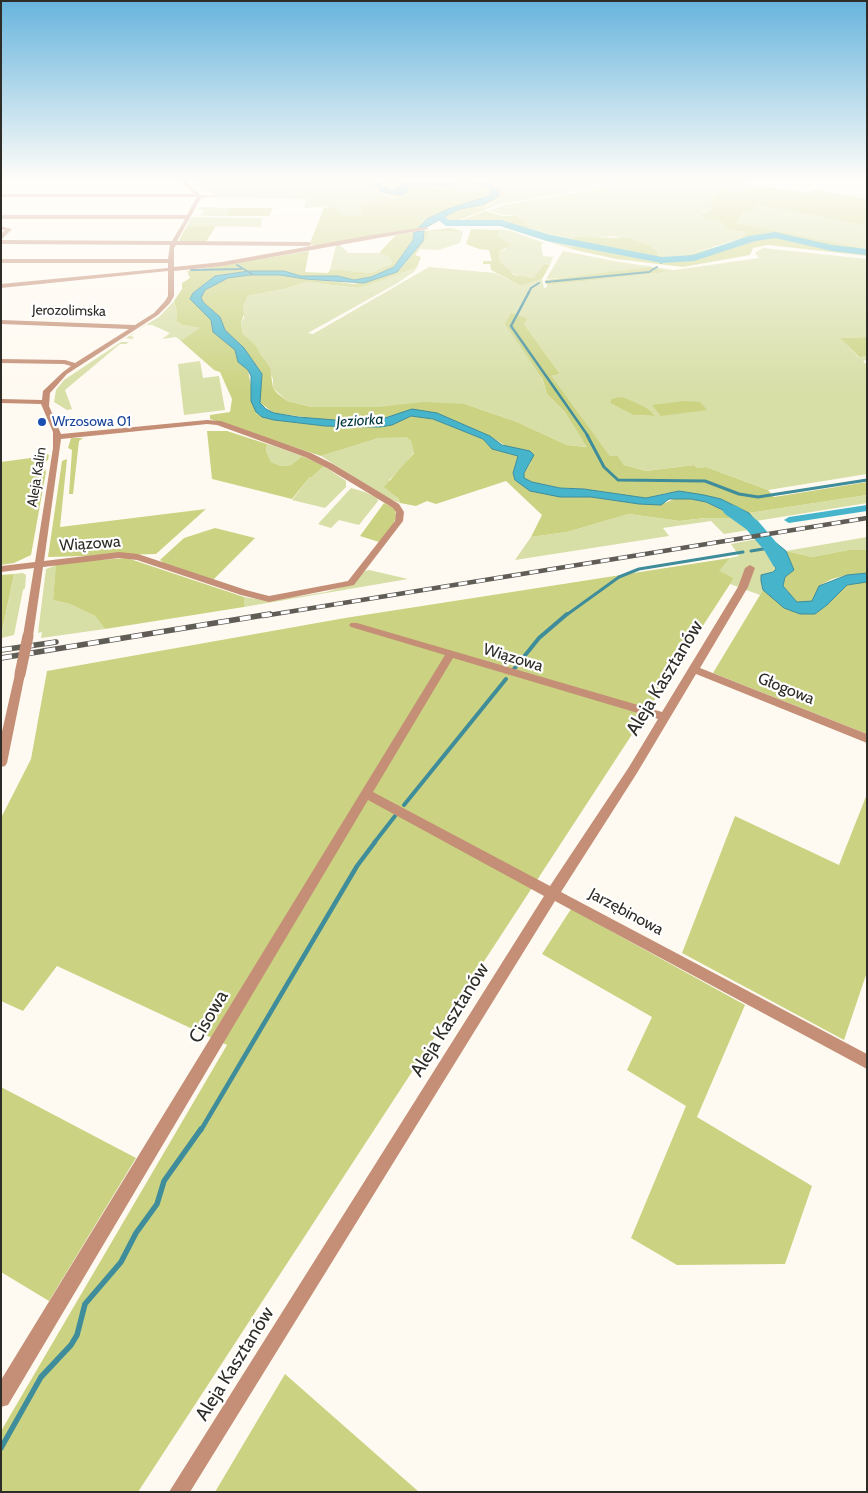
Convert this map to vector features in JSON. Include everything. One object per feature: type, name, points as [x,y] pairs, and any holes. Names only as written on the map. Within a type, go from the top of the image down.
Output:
[{"type":"street","points":[[1,401],[44,402],[46,393],[54,382],[161,310],[171,296],[171,251]]},
{"type":"street","points":[[1,286],[222,264],[299,251]]},
{"type":"street","points":[[1,261],[170,261]]},
{"type":"street","name":"Jerozolimska","points":[[1,322],[136,326]]},
{"type":"street","points":[[1,361],[65,362],[77,366]]},
{"type":"street","name":"Aleja Kalin","points":[[1,763],[28,636],[58,437],[44,402]]},
{"type":"street","name":"Wiązowa","points":[[1,569],[119,555],[138,557],[269,599],[351,583],[399,521],[400,512],[396,506],[308,455],[218,423],[207,422],[58,437]]},
{"type":"street","name":"Aleja Kasztanów","points":[[179,1492],[553,893],[633,770],[743,588],[750,568]]},
{"type":"street","name":"Wiązowa","points":[[354,625],[450,655],[665,717]]},
{"type":"street","name":"Cisowa","points":[[1,1398],[450,655]]},
{"type":"street","name":"Głogowa","points":[[693,669],[867,739]]},
{"type":"street","name":"Jarzębinowa","points":[[367,794],[867,1062]]},
{"type":"green space","points":[[309,251],[305,272],[328,273],[330,270],[338,270],[371,273],[390,265],[392,262],[389,257],[379,253],[381,251],[405,251],[394,267],[371,277],[354,280],[338,276],[301,276],[284,271],[249,271],[215,276],[193,293],[211,320],[213,332],[235,350],[238,362],[248,370],[256,413],[262,417],[274,420],[325,426],[380,427],[411,416],[433,419],[483,439],[492,449],[518,456],[513,473],[515,480],[591,497],[639,504],[665,503],[676,498],[691,499],[706,502],[737,518],[705,518],[680,521],[629,514],[567,532],[531,537],[542,515],[506,481],[436,504],[427,501],[416,506],[400,503],[398,498],[384,487],[414,453],[411,441],[406,437],[379,438],[321,456],[210,419],[210,415],[230,412],[232,399],[220,372],[214,370],[181,341],[200,328],[182,325],[176,321],[177,312],[174,301],[182,289],[182,283],[190,278],[187,271]]},
{"type":"green space","points":[[335,251],[346,251],[348,253],[379,253],[389,257],[392,262],[387,267],[371,273],[330,270]]},
{"type":"green space","points":[[415,251],[418,251],[415,255],[421,257],[417,267],[358,288],[306,282],[284,289],[248,296],[243,307],[244,314],[241,323],[243,334],[255,345],[270,368],[273,388],[277,393],[287,401],[312,407],[379,407],[424,402],[465,404],[517,422],[567,445],[587,447],[565,412],[547,394],[542,378],[505,324],[511,313],[527,318],[524,324],[560,374],[551,376],[610,456],[618,456],[624,465],[646,471],[694,465],[697,468],[706,467],[768,490],[774,497],[867,482],[867,495],[749,513],[721,499],[667,493],[646,498],[584,489],[560,488],[532,482],[524,478],[524,473],[531,462],[490,436],[437,413],[393,415],[376,421],[327,420],[274,413],[260,403],[262,374],[244,348],[225,330],[220,317],[201,298],[205,290],[228,278],[250,275],[280,275],[354,284],[397,272]]},
{"type":"green space","points":[[489,251],[501,251],[499,252],[500,262],[514,275],[533,278],[544,264],[550,265],[542,279],[521,286],[491,270],[490,264],[483,264],[483,261],[492,261]]},
{"type":"green space","points":[[542,251],[543,256],[553,257],[550,265],[544,264],[533,278],[521,277],[507,271],[500,262],[499,252]]},
{"type":"green space","points":[[563,251],[674,270],[759,258],[755,253],[759,251],[788,251],[867,259],[867,337],[841,338],[858,357],[867,356],[867,360],[863,361],[867,365],[867,474],[768,490],[706,467],[697,468],[694,465],[646,471],[624,465],[618,456],[610,456],[550,376],[560,374],[524,324],[520,314],[547,394],[565,412],[588,447],[567,445],[517,422],[465,404],[353,408],[312,407],[287,401],[273,388],[273,379],[262,355],[243,334],[241,323],[244,318],[243,307],[248,296],[284,289],[306,282],[358,288],[417,267],[415,271],[396,284],[308,333],[313,334],[429,267],[495,273],[521,286],[542,279],[544,288],[547,285],[667,272],[625,270],[606,274],[546,279]],"holes":[[[617,397],[647,408],[654,416],[633,415],[610,403],[611,399]]]},
{"type":"green space","points":[[579,251],[655,251],[657,258],[679,257],[702,251],[752,251],[750,255],[683,267],[616,259]]},
{"type":"green space","points":[[652,251],[700,251],[679,257],[656,258]]},
{"type":"green space","points":[[819,251],[867,251],[867,256]]},
{"type":"green space","points":[[650,267],[668,272],[547,285],[545,280]]},
{"type":"green space","points":[[174,301],[177,312],[176,321],[182,325],[200,328],[191,336],[181,341],[176,337],[162,339],[170,333],[152,325],[146,325],[160,316]]},
{"type":"green space","points":[[137,331],[130,336],[134,337],[132,339],[126,338]]},
{"type":"green space","points":[[867,337],[867,356],[859,357],[840,338]]},
{"type":"green space","points":[[121,342],[129,342],[120,344],[65,390],[72,409],[67,410],[54,402],[56,390],[64,380]]},
{"type":"green space","points":[[200,361],[203,378],[219,376],[225,410],[184,415],[178,364]]},
{"type":"green space","points":[[617,397],[625,398],[647,408],[655,416],[633,415],[610,403],[611,399]]},
{"type":"green space","points":[[684,401],[700,402],[707,410],[661,416],[652,405]]},
{"type":"green space","points":[[207,431],[227,431],[267,444],[266,451],[271,462],[281,466],[291,465],[302,456],[324,466],[310,477],[292,499],[212,479]]},
{"type":"green space","points":[[406,437],[411,441],[414,452],[402,468],[389,480],[400,503],[387,498],[321,456],[379,438]]},
{"type":"green space","points":[[71,438],[83,438],[79,441],[73,494],[69,494],[72,450],[68,448]]},
{"type":"green space","points":[[267,444],[302,456],[291,465],[281,466],[271,462],[266,451]]},
{"type":"green space","points":[[45,453],[49,455],[48,460],[43,464],[46,472],[31,555],[14,563],[1,565],[1,462],[38,457]]},
{"type":"green space","points":[[67,459],[60,527],[206,509],[156,554],[48,557],[62,461]]},
{"type":"green space","points":[[324,466],[346,481],[346,487],[325,508],[292,500],[310,477]]},
{"type":"green space","points":[[351,488],[365,492],[377,498],[378,501],[359,525],[339,520],[331,528],[318,524]]},
{"type":"green space","points":[[867,495],[867,503],[756,521],[749,513]]},
{"type":"green space","points":[[384,503],[395,509],[396,516],[393,526],[379,542],[360,536]]},
{"type":"green space","points":[[629,514],[680,521],[705,518],[737,518],[749,530],[724,534],[711,521],[663,528],[669,536],[515,560],[531,537],[567,532]]},
{"type":"green space","points":[[215,528],[255,538],[213,580],[165,564],[160,560],[184,538]]},
{"type":"green space","points":[[867,537],[867,550],[848,550],[812,557],[786,551]]},
{"type":"green space","points":[[757,539],[773,558],[776,569],[761,581],[763,590],[760,595],[730,584],[734,578],[718,571],[730,558],[739,556],[731,544]]},
{"type":"green space","points":[[848,550],[867,550],[867,573],[832,579],[819,586],[813,601],[805,603],[797,602],[783,586],[785,577],[794,570],[786,551],[812,557]]},
{"type":"green space","points":[[127,558],[244,597],[244,607],[105,629],[95,616],[70,604],[53,600],[56,563]]},
{"type":"green space","points":[[730,558],[719,571],[734,578],[138,1492],[1,1492],[1,1431],[227,1045],[57,966],[23,1011],[1,1001],[1,818],[31,759],[47,671],[345,618]]},
{"type":"green space","points":[[56,565],[53,600],[70,604],[95,616],[105,629],[41,638],[42,632],[38,633],[46,569]]},
{"type":"green space","points":[[369,570],[408,579],[244,607],[244,597],[270,601],[326,592],[352,584],[365,571]]},
{"type":"green space","points":[[23,573],[26,575],[25,588],[14,635],[1,638],[14,574]]},
{"type":"green space","points":[[14,574],[2,632],[1,633],[1,575]]},
{"type":"green space","points":[[867,582],[867,734],[713,673],[763,590],[771,596],[815,614],[847,585]]},
{"type":"green space","points":[[867,794],[867,972],[844,1040],[682,953],[735,816],[839,865]]},
{"type":"green space","points":[[571,909],[745,1005],[697,1117],[812,1186],[785,1264],[677,1265],[631,1238],[686,1106],[627,1070],[652,1017],[542,954]]},
{"type":"green space","points":[[1,1087],[136,1158],[49,1301],[1,1272]]},
{"type":"green space","points":[[285,1374],[419,1492],[215,1492]]},
{"type":"water","points":[[405,251],[415,251],[397,272],[364,283],[305,279],[280,275],[250,275],[228,278],[205,290],[201,298],[220,317],[225,330],[244,348],[262,374],[260,403],[274,413],[347,421],[376,421],[412,409],[437,413],[490,436],[502,445],[530,451],[534,455],[524,473],[524,478],[532,482],[560,488],[584,489],[646,498],[679,491],[704,495],[721,499],[749,513],[762,528],[749,530],[731,514],[706,502],[691,499],[669,499],[661,505],[639,504],[591,497],[560,497],[530,491],[515,480],[513,473],[518,456],[492,449],[483,439],[433,419],[411,416],[392,425],[380,427],[325,426],[262,417],[256,412],[251,401],[251,376],[248,370],[238,362],[235,350],[213,332],[211,320],[190,299],[193,293],[215,276],[249,271],[284,271],[301,276],[338,276],[354,280],[371,277],[394,267]]},
{"type":"water","points":[[769,537],[786,551],[794,570],[785,577],[783,586],[797,602],[812,601],[819,586],[847,575],[867,573],[867,582],[847,585],[815,614],[800,614],[784,608],[763,590],[761,581],[761,575],[773,572],[776,569],[773,558],[757,539]]},
{"type":"waterway","points":[[607,251],[662,260],[694,258],[716,251]]},
{"type":"waterway","points":[[855,251],[867,252]]},
{"type":"waterway","points":[[237,265],[252,274]]},
{"type":"waterway","points":[[546,282],[649,272],[657,267]]},
{"type":"waterway","points":[[191,270],[241,269]]},
{"type":"waterway","points":[[529,292],[531,288],[539,283]]},
{"type":"waterway","points":[[529,292],[511,326],[588,436]]},
{"type":"waterway","points":[[587,435],[604,467],[618,480],[705,481],[739,494],[758,497],[867,480]]},
{"type":"waterway","points":[[789,520],[867,508]]},
{"type":"waterway","name":"Jeziorka","points":[[731,510],[752,525],[772,548],[780,563]]},
{"type":"waterway","points":[[751,551],[769,548]]},
{"type":"waterway","points":[[565,616],[619,577],[639,569],[743,552]]},
{"type":"waterway","points":[[514,669],[539,638],[567,614]]},
{"type":"waterway","points":[[404,805],[506,679]]},
{"type":"waterway","points":[[374,843],[395,816]]},
{"type":"waterway","points":[[201,1130],[357,866],[375,842]]},
{"type":"waterway","points":[[1,1448],[41,1377],[71,1345],[77,1335],[85,1304],[121,1262],[136,1233],[157,1204],[164,1181],[201,1129]]},
{"type":"railway","points":[[263,616],[867,518]]},
{"type":"railway","points":[[1,658],[270,614]]},
{"type":"railway","points":[[1,650],[56,642]]},
{"type":"place","name":"Wrzosowa 01","points":[[42,422]]}]
